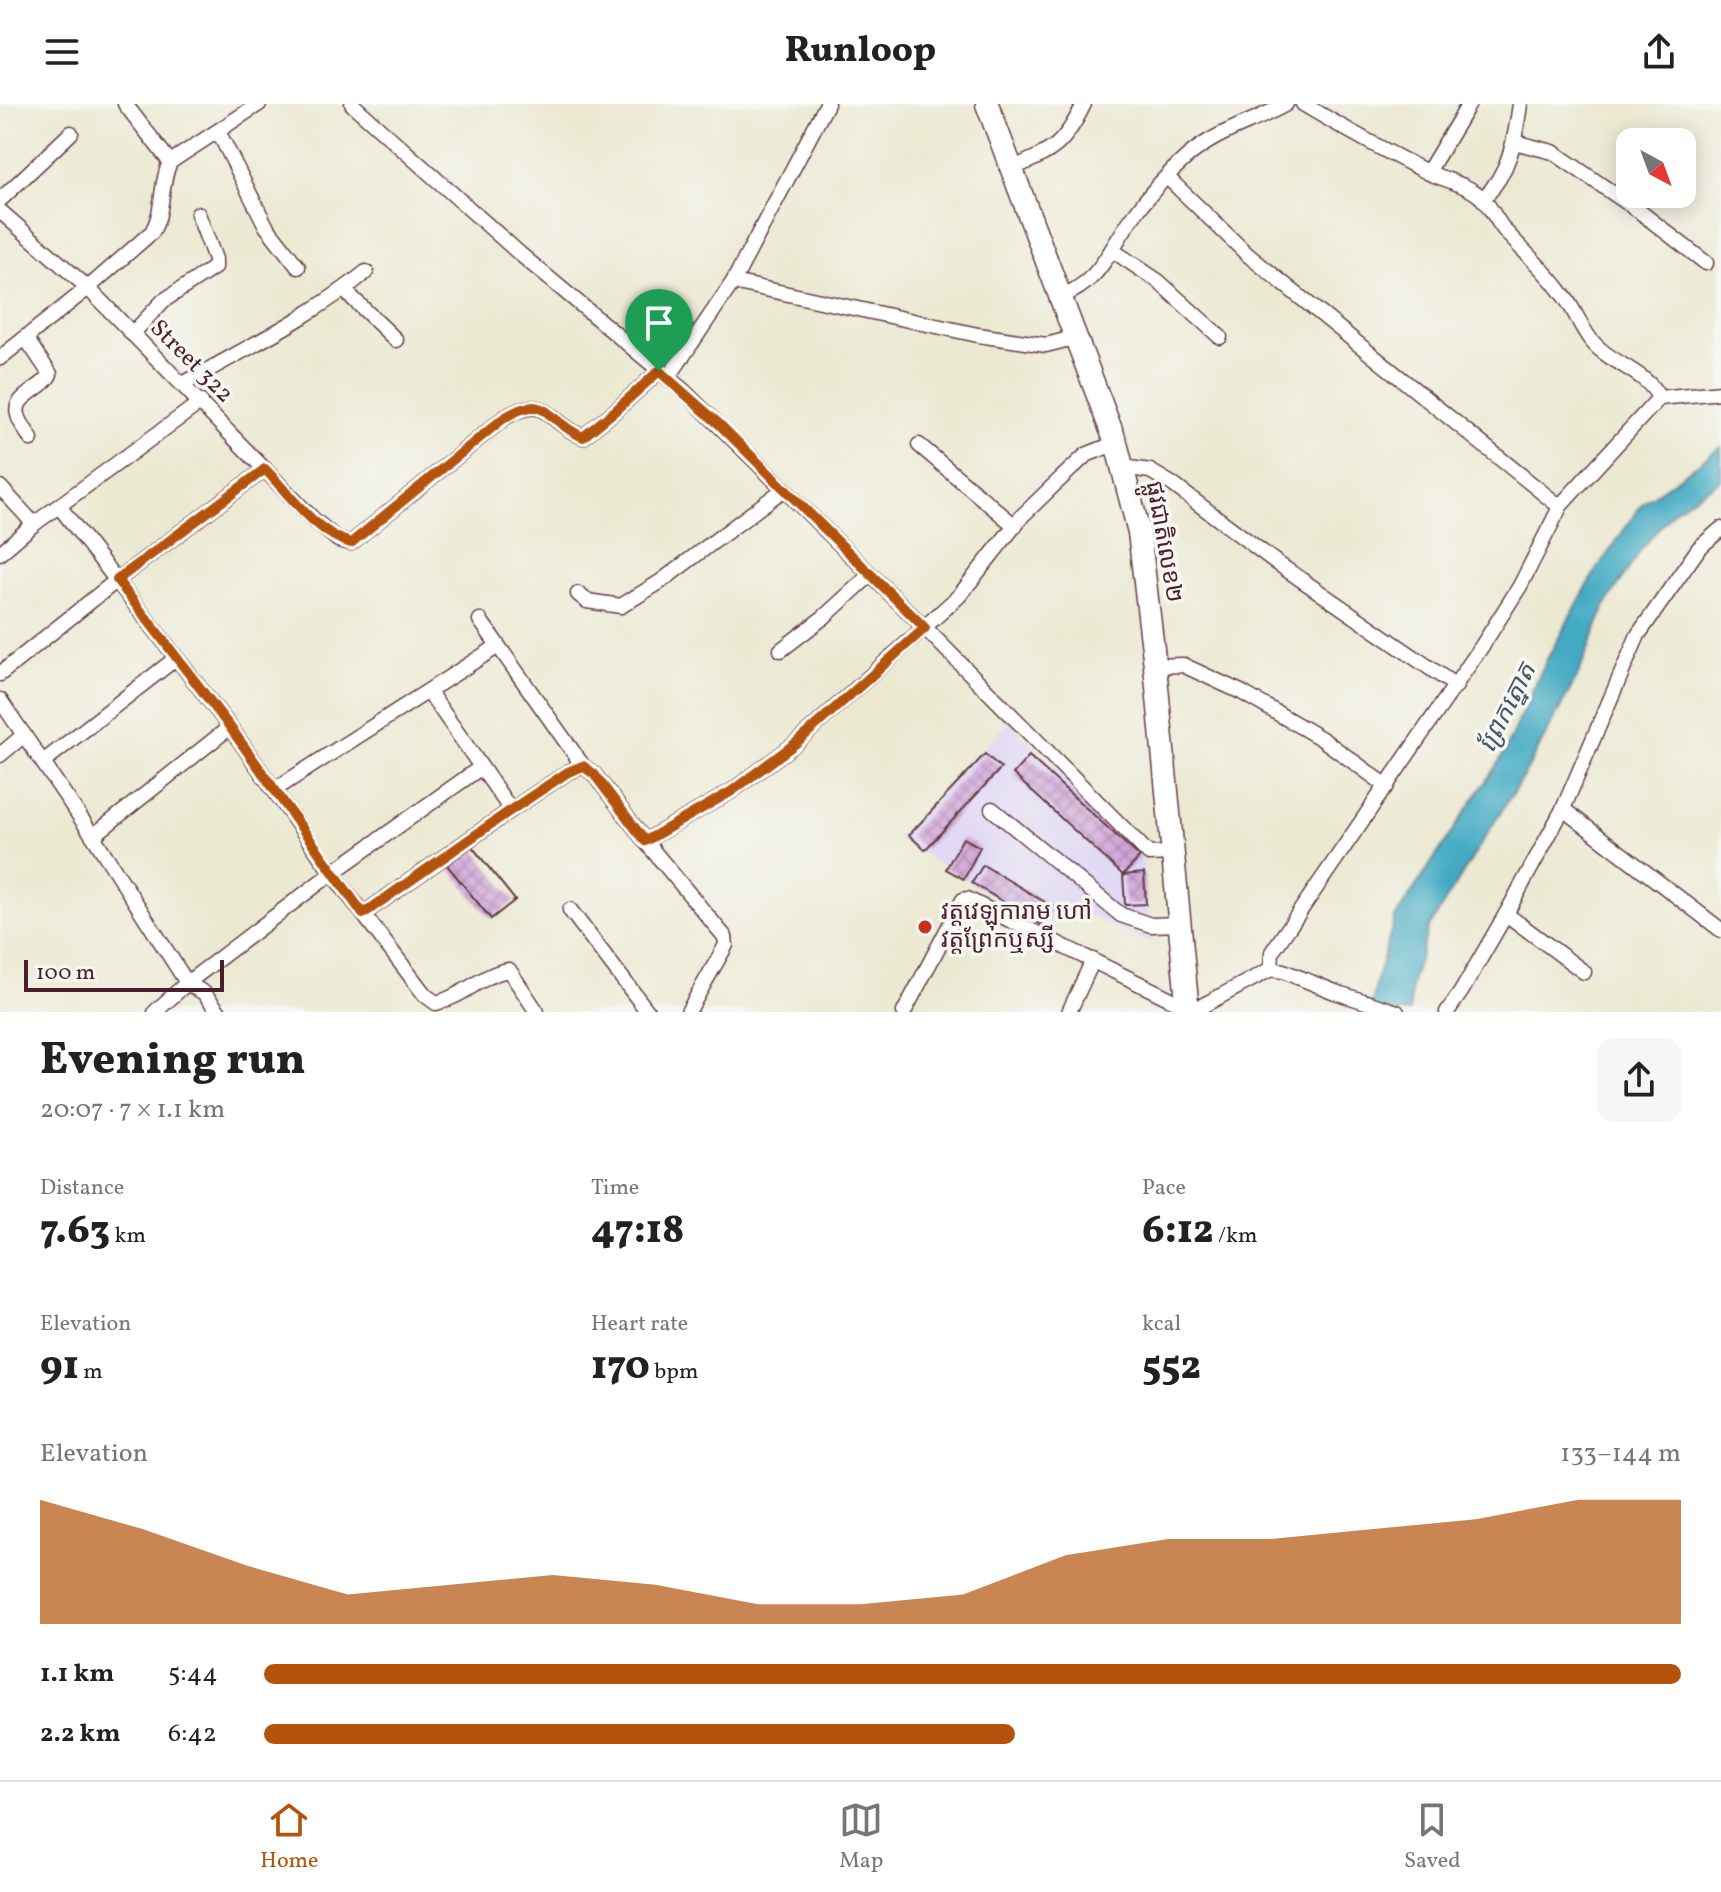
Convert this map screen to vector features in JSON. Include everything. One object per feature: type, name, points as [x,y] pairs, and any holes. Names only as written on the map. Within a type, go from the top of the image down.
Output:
[{"type":"highway","name":"ផ្លូវជាតិលេខ២","points":[[987,104],[1116,443],[1139,532],[1155,666],[1187,1010]]},
{"type":"street","points":[[125,104],[170,162]]},
{"type":"street","points":[[0,358],[152,232],[159,220],[166,170],[170,162],[259,104]]},
{"type":"street","points":[[352,104],[520,254],[663,375],[784,489],[1149,854],[1171,853]]},
{"type":"street","points":[[663,375],[733,282],[827,104]]},
{"type":"street","points":[[1011,169],[1050,152],[1062,142],[1084,104]]},
{"type":"street","points":[[1061,296],[1078,291],[1112,250],[1131,219],[1189,155],[1220,134],[1286,104]]},
{"type":"street","points":[[1303,104],[1483,199],[1505,232],[1563,294],[1591,340],[1611,360],[1643,378],[1659,398]]},
{"type":"street","points":[[1428,172],[1469,104]]},
{"type":"street","points":[[1483,199],[1497,185],[1508,163],[1520,104]]},
{"type":"street","points":[[218,131],[266,226],[298,267]]},
{"type":"street","points":[[0,200],[71,133]]},
{"type":"street","points":[[1514,142],[1553,152],[1639,211],[1706,263]]},
{"type":"street","points":[[1167,177],[1248,255],[1334,327],[1561,505]]},
{"type":"street","name":"Street 322","points":[[0,211],[88,288],[313,519],[338,540],[351,543],[484,434],[524,406],[537,406],[583,437],[663,375]]},
{"type":"street","points":[[132,334],[163,301],[215,267],[215,259],[198,214]]},
{"type":"street","points":[[1112,250],[1158,281],[1220,337]]},
{"type":"street","points":[[183,384],[344,290],[366,272]]},
{"type":"street","points":[[733,282],[978,335],[1046,345],[1077,337]]},
{"type":"street","points":[[344,290],[396,340]]},
{"type":"street","points":[[25,337],[50,374],[47,382],[24,397],[17,407],[17,414],[31,439]]},
{"type":"street","points":[[1271,969],[1272,952],[1456,686],[1520,586],[1561,505],[1659,398],[1721,392]]},
{"type":"street","points":[[0,553],[34,524],[201,402]]},
{"type":"street","points":[[645,841],[732,791],[796,743],[959,596],[1015,526],[1086,455],[1116,443]]},
{"type":"street","points":[[919,445],[1015,526]]},
{"type":"street","points":[[1123,467],[1150,471],[1172,484],[1277,563],[1456,686]]},
{"type":"street","points":[[0,674],[117,580],[265,469]]},
{"type":"street","points":[[0,487],[34,524]]},
{"type":"street","points":[[578,594],[587,601],[621,606],[660,582],[784,489]]},
{"type":"street","points":[[59,506],[230,727],[332,873],[425,995],[436,1003],[447,1000],[493,972],[509,970],[537,1012]]},
{"type":"street","points":[[1447,1012],[1506,914],[1563,809],[1638,635],[1699,548],[1721,529]]},
{"type":"street","points":[[781,650],[824,617],[870,575]]},
{"type":"street","points":[[480,620],[583,766],[594,774],[725,937],[726,945],[688,1012]]},
{"type":"street","points":[[274,790],[498,646]]},
{"type":"street","points":[[43,762],[175,659]]},
{"type":"street","points":[[1155,666],[1183,665],[1241,692],[1322,739],[1387,786]]},
{"type":"street","points":[[429,692],[511,810]]},
{"type":"street","points":[[0,700],[93,836],[187,983],[204,993],[219,1012]]},
{"type":"street","points":[[93,836],[230,727]]},
{"type":"street","points":[[0,755],[24,735]]},
{"type":"street","points":[[363,914],[511,810],[568,772],[583,766]]},
{"type":"street","points":[[155,1012],[187,983],[332,873],[480,768]]},
{"type":"street","points":[[992,809],[1121,915],[1151,925],[1179,924]]},
{"type":"street","points":[[1563,809],[1721,930]]},
{"type":"street","points":[[904,1012],[963,900],[967,899],[1187,1010],[1202,1006],[1271,969],[1397,1012]]},
{"type":"street","points":[[570,910],[648,1012]]},
{"type":"street","points":[[1506,914],[1584,972]]},
{"type":"street","points":[[1069,1012],[1093,960]]},
{"type":"shaded area","points":[[1009,721],[1142,858],[1151,943],[1061,903],[1049,929],[897,839]]},
{"type":"water","name":"ព្រែកត្នោត","points":[[1721,447],[1721,480],[1674,510],[1642,548],[1606,605],[1578,675],[1527,770],[1428,929],[1411,986],[1410,1012],[1370,1012],[1395,918],[1502,757],[1546,661],[1595,572],[1643,503]]},
{"type":"building","points":[[985,754],[1001,768],[925,850],[909,835]]},
{"type":"building","points":[[1029,756],[1140,857],[1123,875],[1013,774]]},
{"type":"building","points":[[963,838],[980,847],[964,879],[946,869]]},
{"type":"building","points":[[470,844],[515,900],[491,919],[447,865]]},
{"type":"building","points":[[983,865],[1053,907],[1042,925],[972,883]]},
{"type":"building","points":[[1144,873],[1146,904],[1125,905],[1123,875]]},
{"type":"place","name":"វត្តវេឡុការាម ហៅ វត្តព្រែកឬស្សី","points":[[925,927]]},
{"type":"route","points":[[659,371],[719,424],[925,628],[796,743],[732,791],[649,839],[645,841],[594,774],[583,766],[568,772],[511,810],[363,914],[230,727],[117,580],[265,469],[313,519],[338,540],[351,543],[504,418],[524,406],[537,406],[583,437],[659,371]]}]
